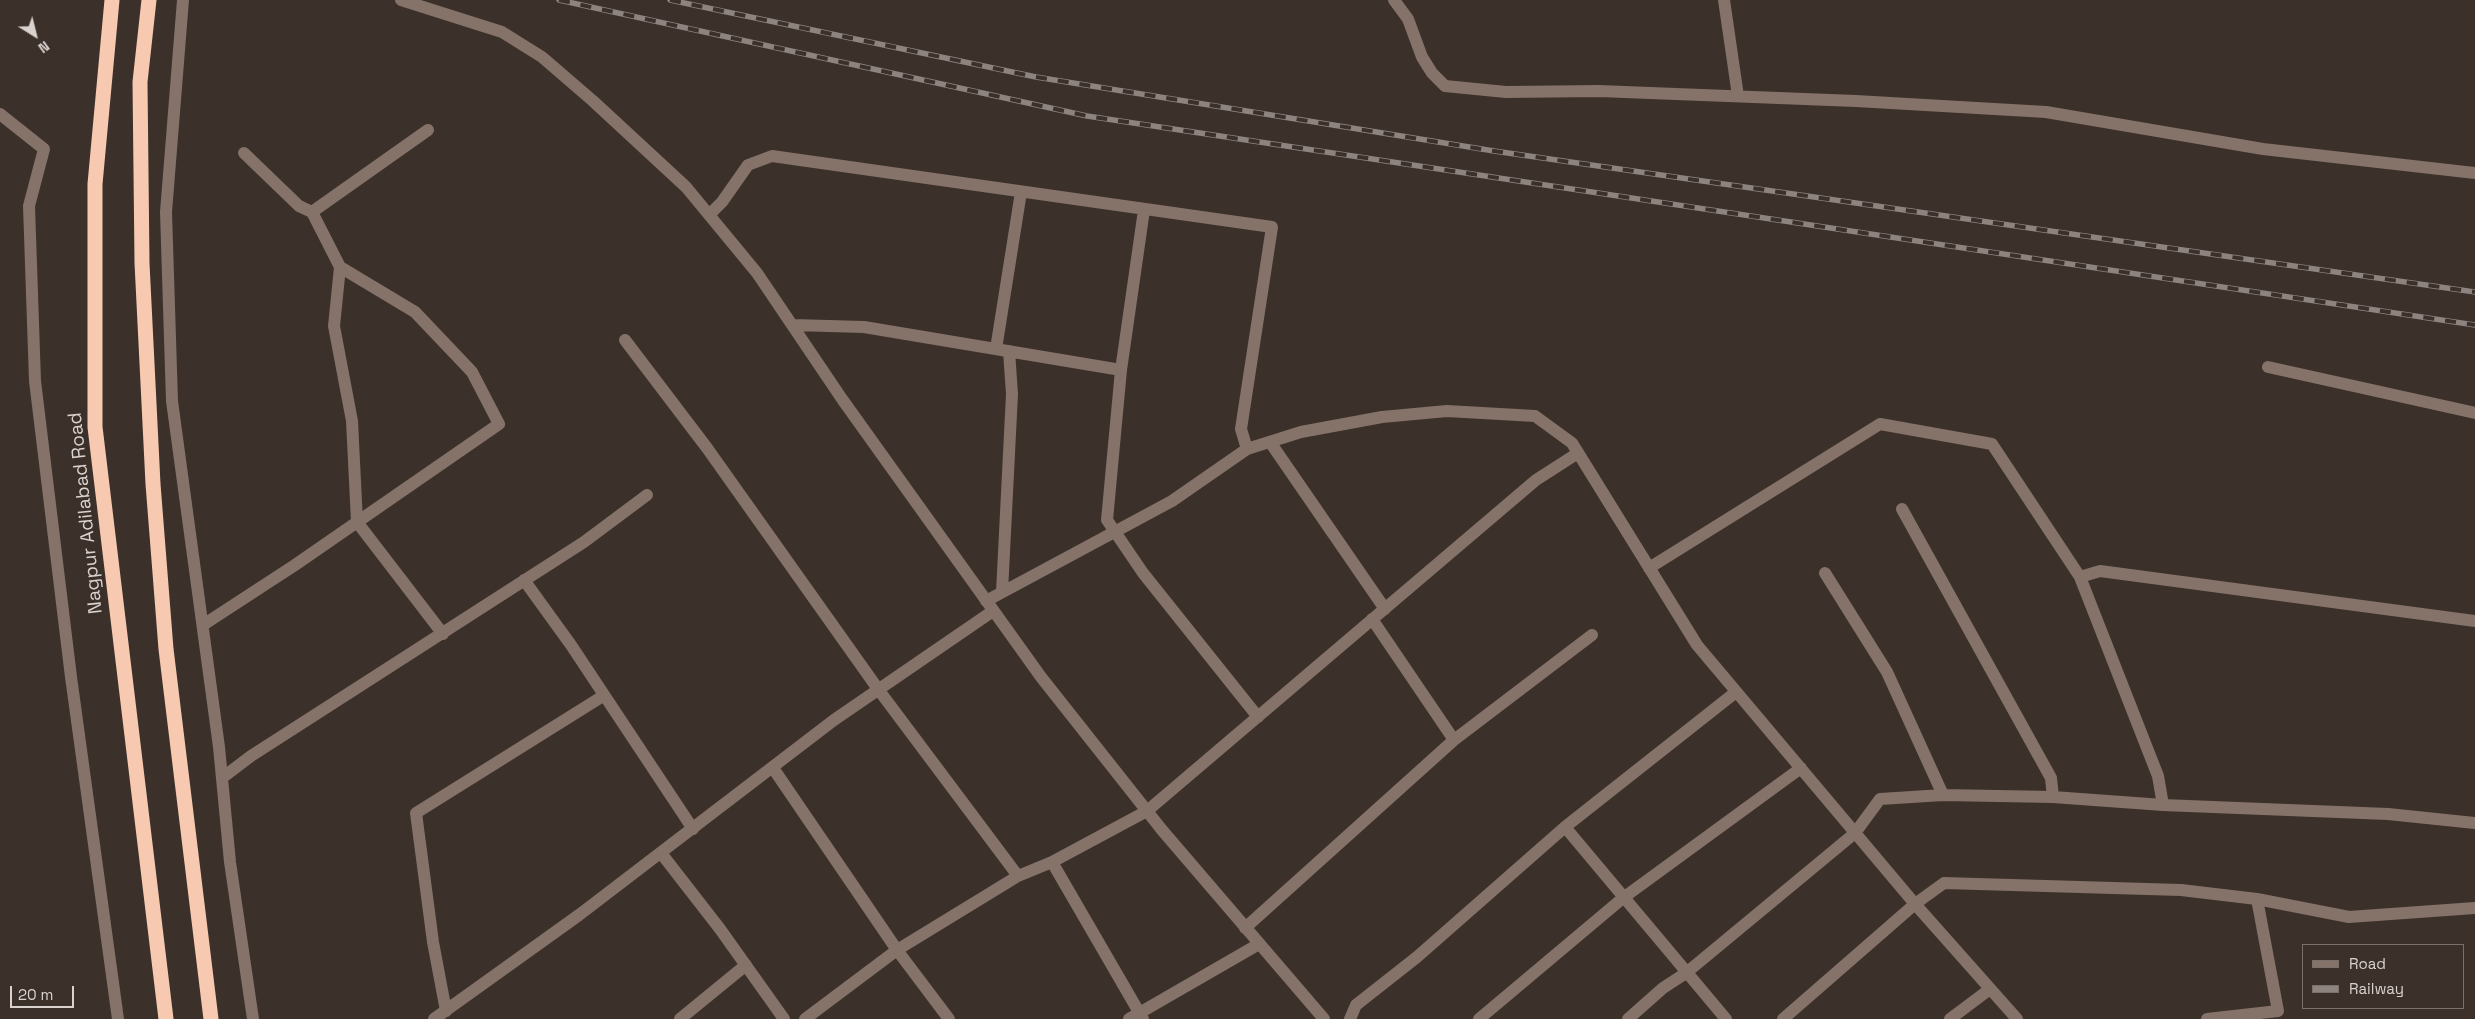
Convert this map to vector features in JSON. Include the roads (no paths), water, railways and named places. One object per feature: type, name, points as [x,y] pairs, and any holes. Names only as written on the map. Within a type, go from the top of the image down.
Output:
[{"type":"highway","name":"Nagpur Adilabad Road","points":[[112,0],[95,184],[95,427],[166,1019]]},
{"type":"highway","points":[[148,4],[140,82],[142,244],[153,484],[166,649],[211,1019]]},
{"type":"street","points":[[183,0],[166,222],[172,401],[203,625],[222,778],[230,862],[253,1019]]},
{"type":"street","points":[[401,0],[502,32],[542,57],[593,100],[686,187],[757,272],[989,606],[1041,677],[1147,811],[1324,1019]]},
{"type":"street","points":[[1394,0],[1408,19],[1422,57],[1432,73],[1445,86],[1506,92],[1599,91],[1738,96],[2046,112],[2263,150],[2475,172]]},
{"type":"street","points":[[1724,0],[1738,96]]},
{"type":"street","points":[[0,114],[44,149],[29,206],[35,381],[71,677],[118,1019]]},
{"type":"street","points":[[312,212],[428,130]]},
{"type":"street","points":[[203,625],[499,424],[472,372],[415,312],[340,267],[312,212],[299,206],[244,153]]},
{"type":"street","points":[[709,215],[722,202],[748,165],[772,156],[1272,227],[1241,429],[1247,450]]},
{"type":"street","points":[[1002,592],[1009,487],[1012,394],[1002,350],[1021,192]]},
{"type":"street","points":[[1144,210],[1121,370],[1107,520],[1142,573],[1258,717]]},
{"type":"street","points":[[340,267],[334,326],[352,421],[357,522],[443,634]]},
{"type":"street","points":[[793,325],[864,327],[1121,370]]},
{"type":"street","points":[[624,340],[707,448],[878,689],[1018,876]]},
{"type":"street","points":[[2268,368],[2475,413]]},
{"type":"street","points":[[434,1019],[580,916],[989,606],[1002,592],[1172,501],[1247,450],[1301,432],[1382,417],[1447,411],[1535,416],[1572,443],[1697,645],[1855,833],[2017,1019]]},
{"type":"street","points":[[1649,568],[1880,424],[1992,444],[2080,576],[2158,776],[2164,805]]},
{"type":"street","points":[[1270,442],[1385,609]]},
{"type":"street","points":[[805,1019],[897,950],[1018,876],[1052,862],[1147,811],[1536,480],[1578,453]]},
{"type":"street","points":[[222,778],[293,729],[584,542],[648,495]]},
{"type":"street","points":[[1902,509],[2051,778],[2053,797]]},
{"type":"street","points":[[2080,576],[2100,571],[2475,621]]},
{"type":"street","points":[[1825,572],[1887,672],[1943,795]]},
{"type":"street","points":[[524,580],[571,645],[603,696],[693,829]]},
{"type":"street","points":[[1372,619],[1454,740]]},
{"type":"street","points":[[1245,928],[1454,740],[1592,635]]},
{"type":"street","points":[[1350,1019],[1356,1005],[1417,957],[1565,827],[1736,692]]},
{"type":"street","points":[[446,1011],[433,942],[416,812],[603,696]]},
{"type":"street","points":[[773,768],[897,950],[949,1019]]},
{"type":"street","points":[[1479,1019],[1622,898],[1800,768]]},
{"type":"street","points":[[1628,1019],[1663,988],[1686,973],[1855,833],[1880,799],[1943,795],[2053,797],[2164,805],[2388,814],[2475,823]]},
{"type":"street","points":[[1565,827],[1622,898],[1726,1019]]},
{"type":"street","points":[[661,853],[746,965],[784,1019]]},
{"type":"street","points":[[1052,862],[1137,1017],[1259,944]]},
{"type":"street","points":[[1784,1019],[1916,904],[1944,883],[2181,890],[2257,899],[2350,917],[2475,908]]},
{"type":"street","points":[[2207,1019],[2278,1011],[2257,899]]},
{"type":"street","points":[[680,1019],[746,965]]},
{"type":"street","points":[[1950,1019],[1990,990]]},
{"type":"railway","points":[[559,0],[1087,116],[2475,325]]},
{"type":"railway","points":[[670,0],[1036,77],[1494,151],[2475,292]]}]
